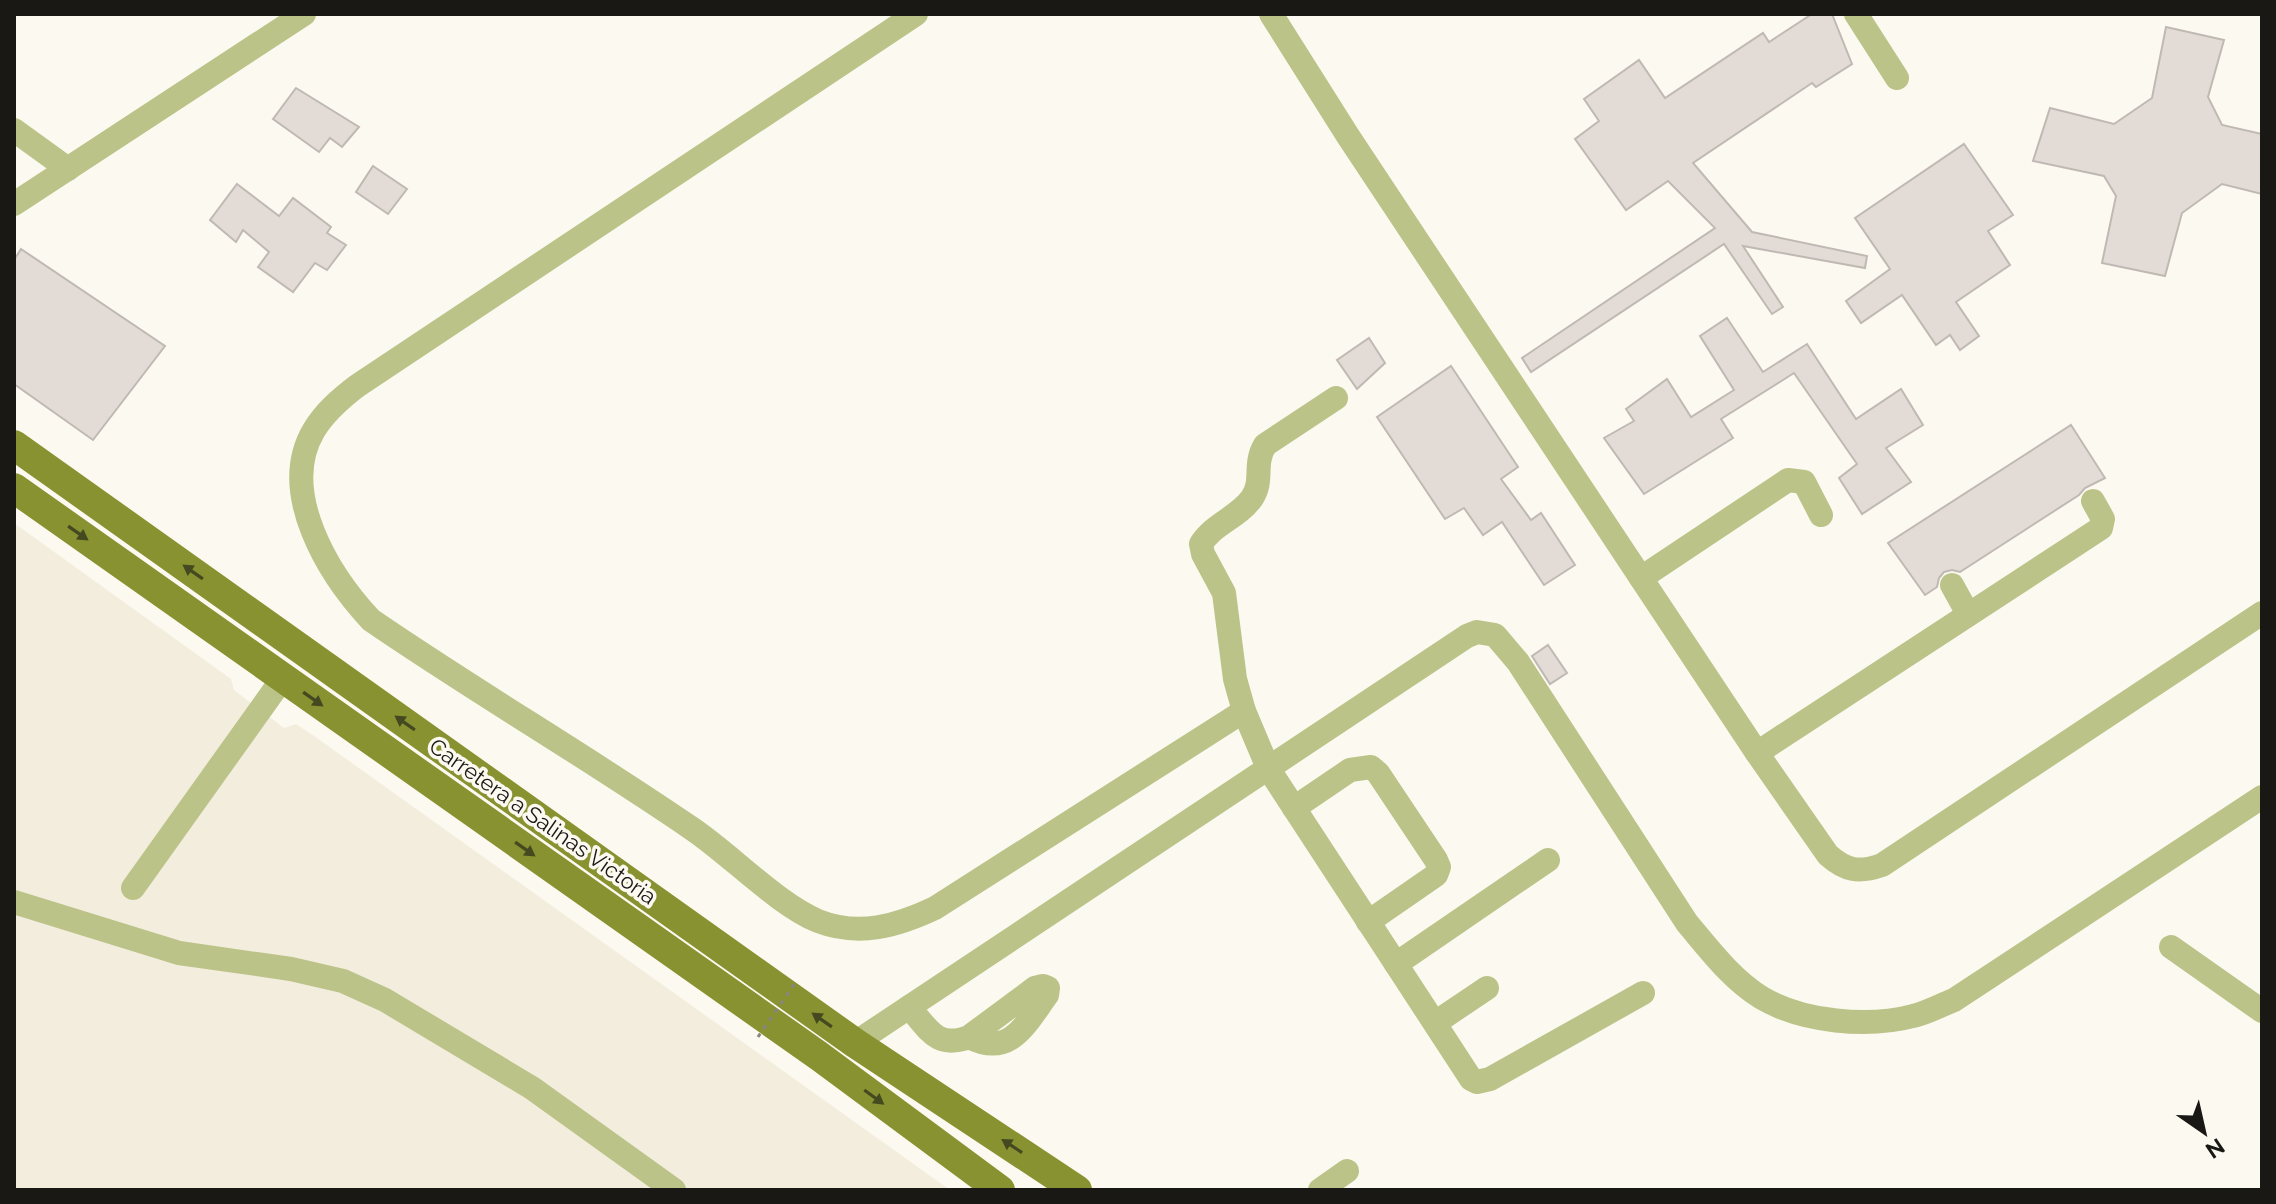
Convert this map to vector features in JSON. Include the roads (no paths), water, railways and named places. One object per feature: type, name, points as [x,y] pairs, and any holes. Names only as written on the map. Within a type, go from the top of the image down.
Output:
[{"type":"main road","name":"Carretera a Salinas Victoria","points":[[14,445],[855,1043],[1077,1190]]},
{"type":"main road","name":"Carretera a Salinas Victoria","points":[[14,488],[819,1056],[1000,1190]]},
{"type":"street","points":[[14,204],[304,14]]},
{"type":"street","points":[[916,14],[357,386],[332,406],[312,432],[304,460],[302,499],[311,530],[354,601],[371,620],[694,830],[795,908],[819,921],[847,928],[877,929],[905,923],[935,908],[1244,711]]},
{"type":"street","points":[[1271,14],[1348,136],[1757,753],[1828,855],[1839,865],[1851,871],[1882,865],[2262,613]]},
{"type":"street","points":[[1856,14],[1897,78]]},
{"type":"street","points":[[14,130],[68,169]]},
{"type":"street","points":[[1336,398],[1265,445],[1258,456],[1259,487],[1250,501],[1206,536],[1201,544],[1203,554],[1224,593],[1235,679],[1244,711],[1268,768],[1471,1079],[1481,1082],[1643,993]]},
{"type":"street","points":[[1641,578],[1788,480],[1804,482],[1821,515]]},
{"type":"street","points":[[1757,753],[2101,528],[2103,519],[2093,501]]},
{"type":"street","points":[[1952,585],[1968,614]]},
{"type":"street","points":[[855,1043],[1477,632],[1495,635],[1518,662],[1687,923],[1720,962],[1761,997],[1796,1012],[1847,1022],[1884,1022],[1916,1016],[1954,1000],[2262,797]]},
{"type":"street","points":[[133,888],[283,678]]},
{"type":"street","points":[[1294,808],[1350,770],[1371,767],[1436,860],[1439,867],[1436,875],[1368,922]]},
{"type":"street","points":[[1396,964],[1548,860]]},
{"type":"street","points":[[14,902],[179,953],[291,969],[343,981],[385,1000],[532,1088],[674,1190]]},
{"type":"street","points":[[2171,947],[2262,1011]]},
{"type":"street","points":[[1435,1023],[1487,988]]},
{"type":"street","points":[[909,1007],[935,1037],[947,1042],[969,1037]]},
{"type":"street","points":[[1320,1190],[1347,1171]]}]
